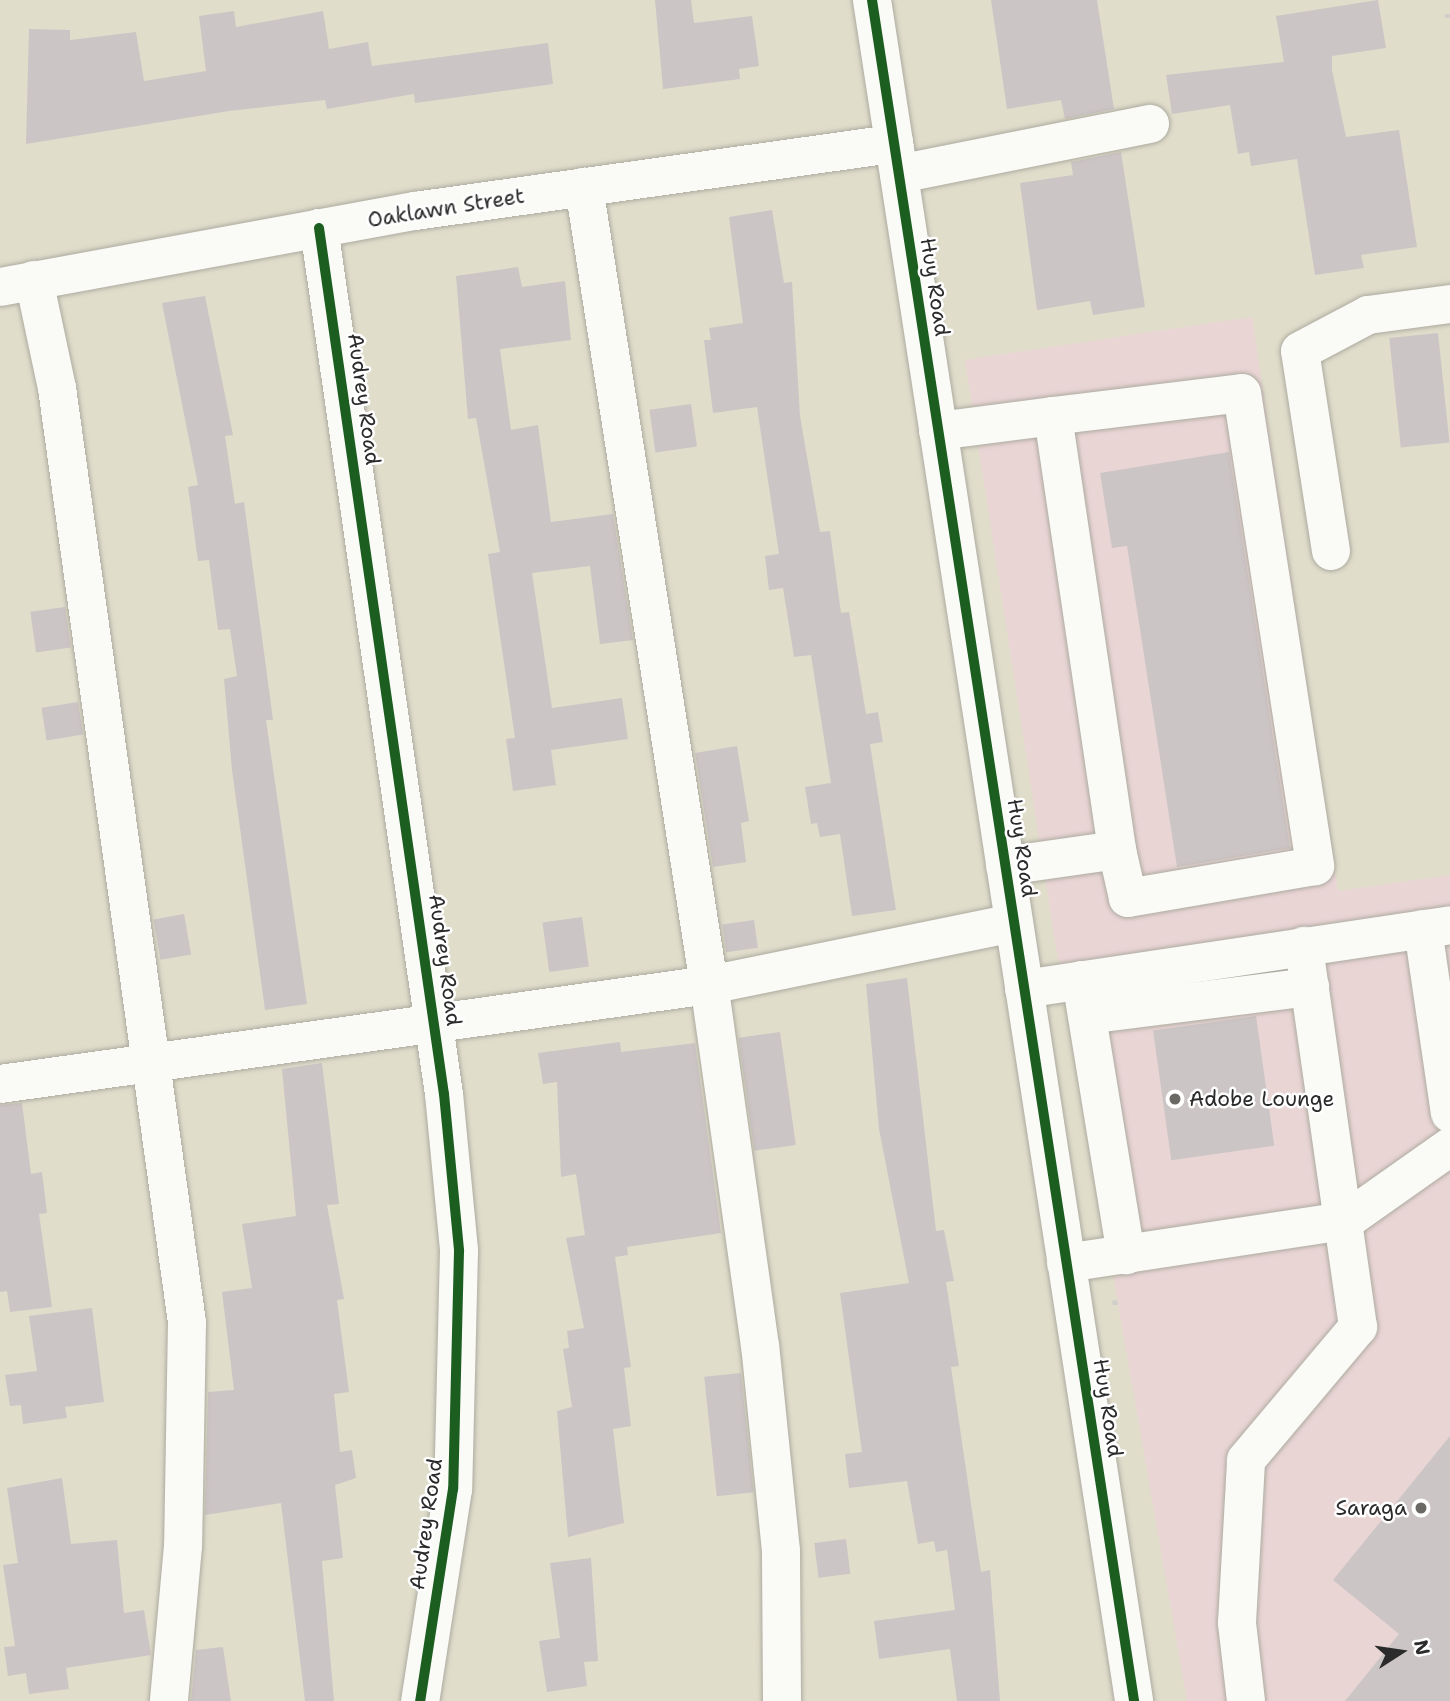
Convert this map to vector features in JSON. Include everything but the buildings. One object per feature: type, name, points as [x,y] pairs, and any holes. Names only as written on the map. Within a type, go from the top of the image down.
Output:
[{"type":"street","name":"Huy Road","points":[[872,0],[1134,1701]]},
{"type":"street","name":"Oaklawn Street","points":[[17,283],[319,228],[584,187],[896,159],[1150,124]]},
{"type":"street","points":[[584,187],[709,985],[762,1360],[781,1551],[782,1701]]},
{"type":"street","name":"Audrey Road","points":[[319,228],[434,1022],[459,1251],[459,1376],[453,1489],[420,1701]]},
{"type":"street","points":[[17,283],[57,388],[187,1322],[183,1546],[169,1701]]},
{"type":"street","points":[[1331,551],[1300,351],[1368,315],[1450,304]]},
{"type":"street","points":[[938,431],[1053,416],[1242,393],[1315,866],[1128,898],[1117,850],[1053,416]]},
{"type":"street","points":[[1005,866],[1117,850]]},
{"type":"street","points":[[0,1084],[709,985],[1014,923]]},
{"type":"street","points":[[1084,998],[1304,946],[1436,927],[1450,1113]]},
{"type":"street","points":[[1246,1701],[1237,1623],[1246,1460],[1358,1327],[1304,946]]},
{"type":"street","points":[[1024,989],[1084,998],[1310,988]]},
{"type":"street","points":[[1084,998],[1126,1255]]},
{"type":"street","points":[[1066,1263],[1345,1221],[1450,1147]]},
{"type":"path","points":[[1115,1300],[1116,1310]]},
{"type":"shaded area","points":[[1252,317],[1338,891],[1450,875],[1450,1701],[1187,1701],[1054,935],[965,360]]},
{"type":"cycle path","points":[[872,0],[1134,1701]]},
{"type":"cycle path","points":[[319,228],[444,1094],[459,1251],[453,1489],[420,1701]]},
{"type":"place","name":"Adobe Lounge","points":[[1175,1099]]},
{"type":"place","name":"Saraga","points":[[1421,1508]]}]
